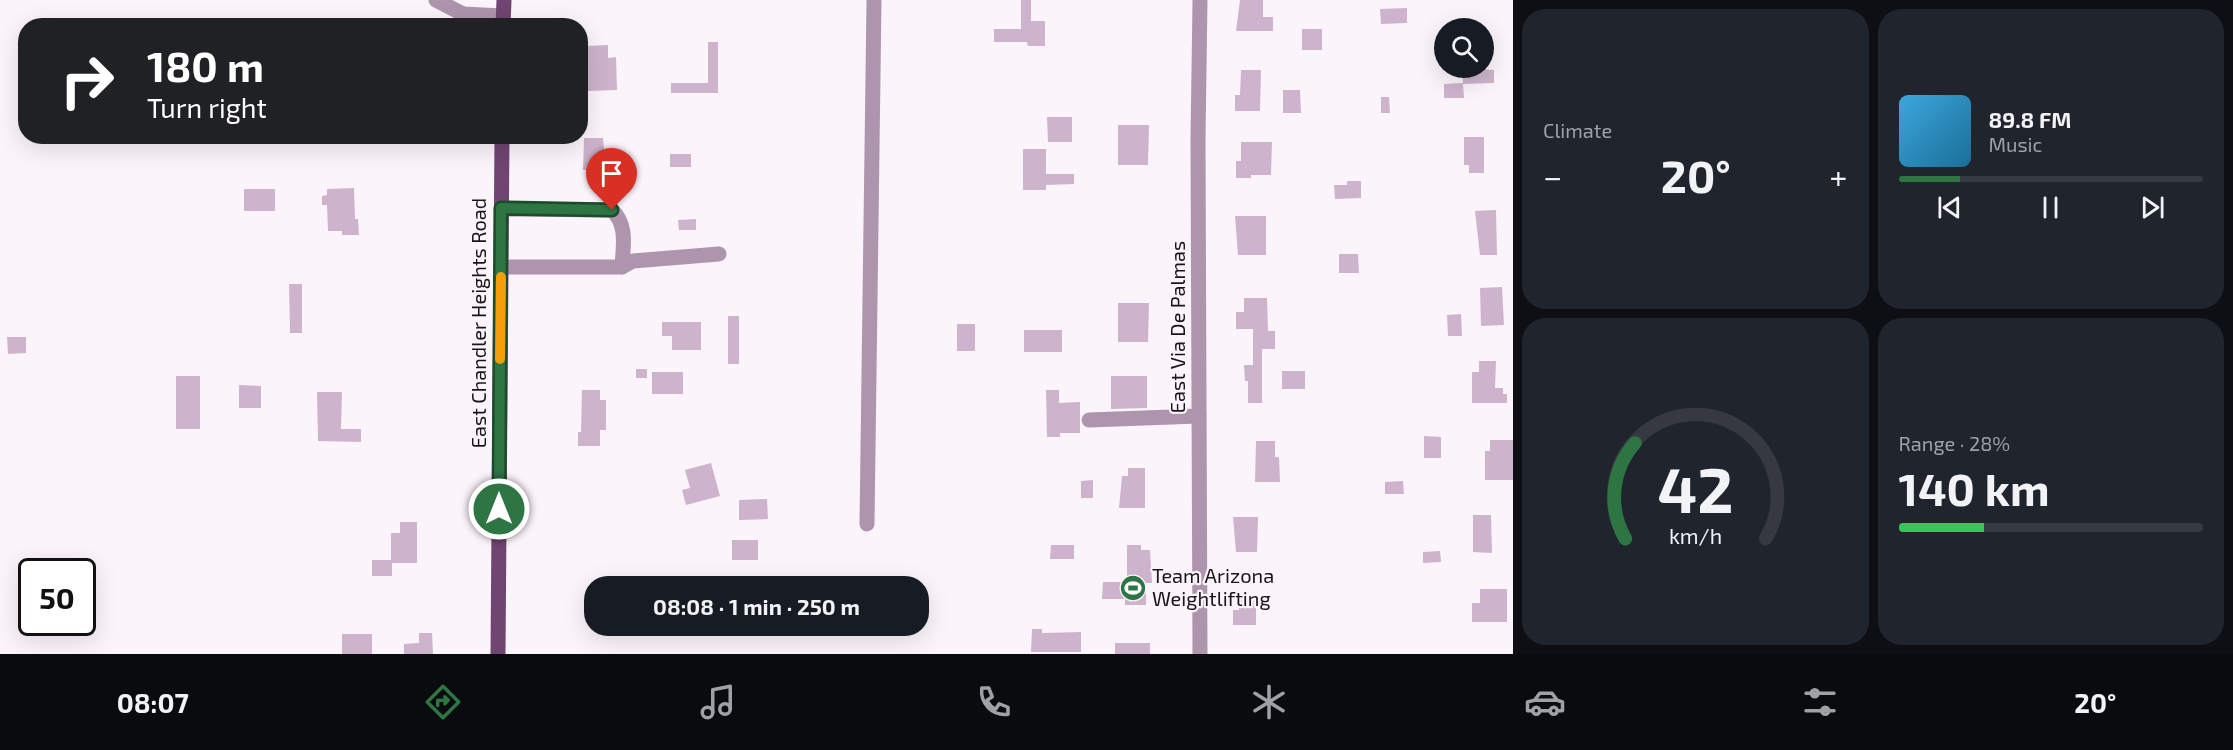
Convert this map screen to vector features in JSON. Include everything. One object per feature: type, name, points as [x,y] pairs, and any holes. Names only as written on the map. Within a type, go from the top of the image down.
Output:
[{"type":"main road","points":[[503,18],[504,0]]},
{"type":"main road","name":"East Chandler Heights Road","points":[[498,654],[502,144]]},
{"type":"street","points":[[436,0],[463,14],[486,18]]},
{"type":"street","points":[[867,524],[874,0]]},
{"type":"street","name":"East Via De Palmas","points":[[1200,0],[1198,140],[1200,654]]},
{"type":"street","points":[[501,208],[612,210],[620,218],[623,233],[622,267]]},
{"type":"street","points":[[501,267],[622,267],[633,261],[719,254]]},
{"type":"street","points":[[1089,420],[1199,416]]},
{"type":"building","points":[[1021,0],[1031,0],[1031,21],[1045,21],[1045,46],[1028,46],[1027,42],[994,42],[994,29],[1021,29]]},
{"type":"building","points":[[1240,0],[1263,0],[1263,17],[1273,17],[1273,31],[1236,31]]},
{"type":"building","points":[[1407,8],[1407,23],[1381,24],[1380,9]]},
{"type":"building","points":[[1302,29],[1322,29],[1322,50],[1302,50]]},
{"type":"building","points":[[708,42],[718,42],[718,93],[671,93],[671,83],[708,83]]},
{"type":"building","points":[[608,45],[608,58],[616,57],[617,90],[588,91],[588,46]]},
{"type":"building","points":[[1241,70],[1261,70],[1260,111],[1235,111],[1235,95],[1240,95]]},
{"type":"building","points":[[1463,78],[1494,78],[1494,83],[1463,84],[1464,98],[1444,98],[1444,84],[1463,83]]},
{"type":"building","points":[[1283,90],[1300,90],[1301,113],[1283,113]]},
{"type":"building","points":[[1381,97],[1389,97],[1390,113],[1381,113]]},
{"type":"building","points":[[1047,117],[1072,117],[1072,142],[1048,142]]},
{"type":"building","points":[[1118,125],[1149,125],[1148,165],[1118,165]]},
{"type":"building","points":[[1464,137],[1484,137],[1484,173],[1469,173],[1469,165],[1464,165]]},
{"type":"building","points":[[588,138],[603,138],[606,171],[583,170],[584,144],[588,144]]},
{"type":"building","points":[[1241,142],[1272,142],[1271,175],[1236,178],[1236,161],[1241,161]]},
{"type":"building","points":[[1023,149],[1046,149],[1046,174],[1074,174],[1074,184],[1046,185],[1046,190],[1023,190]]},
{"type":"building","points":[[670,154],[691,154],[691,167],[670,167]]},
{"type":"building","points":[[1347,181],[1361,181],[1361,198],[1335,199],[1334,185],[1347,185]]},
{"type":"building","points":[[354,188],[355,219],[358,219],[359,235],[342,235],[342,231],[328,231],[327,205],[322,205],[322,196],[327,195],[327,189]]},
{"type":"building","points":[[244,189],[275,189],[275,211],[244,211]]},
{"type":"building","points":[[1496,210],[1497,255],[1480,255],[1475,211]]},
{"type":"building","points":[[1235,216],[1266,216],[1266,255],[1238,255]]},
{"type":"building","points":[[696,219],[696,230],[679,230],[678,220]]},
{"type":"building","points":[[1339,254],[1358,254],[1359,273],[1339,273]]},
{"type":"building","points":[[289,284],[302,284],[302,333],[290,333]]},
{"type":"building","points":[[1502,287],[1504,325],[1481,326],[1480,288]]},
{"type":"building","points":[[1244,298],[1267,298],[1268,331],[1275,331],[1275,349],[1262,349],[1262,403],[1248,403],[1248,381],[1245,381],[1244,365],[1253,365],[1253,329],[1236,329],[1236,312],[1244,312]]},
{"type":"building","points":[[1118,303],[1149,303],[1148,342],[1118,342]]},
{"type":"building","points":[[1461,314],[1462,336],[1448,336],[1447,315]]},
{"type":"building","points":[[728,316],[739,316],[739,364],[728,364]]},
{"type":"building","points":[[662,322],[701,322],[701,350],[672,350],[672,336],[662,336]]},
{"type":"building","points":[[957,324],[975,324],[975,351],[957,351]]},
{"type":"building","points":[[1024,330],[1062,330],[1062,352],[1024,352]]},
{"type":"building","points":[[7,337],[26,337],[26,353],[8,354]]},
{"type":"building","points":[[1479,361],[1496,361],[1495,388],[1503,388],[1503,394],[1507,394],[1507,403],[1472,403],[1472,372],[1479,372]]},
{"type":"building","points":[[636,369],[647,369],[647,378],[636,378]]},
{"type":"building","points":[[1282,371],[1305,371],[1305,389],[1282,389]]},
{"type":"building","points":[[652,372],[683,372],[683,394],[652,394]]},
{"type":"building","points":[[176,376],[200,376],[200,429],[176,429]]},
{"type":"building","points":[[1111,376],[1147,376],[1147,408],[1111,409]]},
{"type":"building","points":[[239,385],[261,386],[261,408],[239,408]]},
{"type":"building","points":[[582,390],[600,390],[600,400],[606,400],[606,430],[600,430],[600,446],[578,446],[578,432],[581,432]]},
{"type":"building","points":[[1046,390],[1059,390],[1059,403],[1080,402],[1080,433],[1060,433],[1060,437],[1047,437]]},
{"type":"building","points":[[317,392],[342,392],[341,429],[361,429],[361,442],[318,441]]},
{"type":"building","points":[[1424,436],[1441,437],[1441,458],[1424,458]]},
{"type":"building","points":[[1490,440],[1513,440],[1513,480],[1485,480],[1485,451],[1490,451]]},
{"type":"building","points":[[1256,441],[1275,441],[1275,457],[1279,457],[1280,482],[1255,482]]},
{"type":"building","points":[[711,463],[720,496],[686,505],[682,490],[690,488],[685,470]]},
{"type":"building","points":[[1128,468],[1145,468],[1145,508],[1119,508],[1122,476],[1128,476]]},
{"type":"building","points":[[1093,480],[1093,498],[1081,498],[1081,481]]},
{"type":"building","points":[[1403,481],[1404,494],[1385,494],[1385,482]]},
{"type":"building","points":[[767,499],[768,519],[739,520],[739,500]]},
{"type":"building","points":[[1473,515],[1491,515],[1492,553],[1473,552]]},
{"type":"building","points":[[1233,517],[1258,517],[1257,552],[1236,552]]},
{"type":"building","points":[[400,522],[417,522],[417,563],[392,563],[392,576],[372,576],[372,560],[391,560],[391,533],[400,533]]},
{"type":"building","points":[[732,540],[758,540],[758,560],[732,560]]},
{"type":"building","points":[[1051,545],[1074,545],[1074,559],[1050,559]]},
{"type":"building","points":[[1127,545],[1141,545],[1141,550],[1150,550],[1152,583],[1146,583],[1146,605],[1125,605],[1125,599],[1102,599],[1103,582],[1127,582]]},
{"type":"building","points":[[1440,551],[1441,562],[1423,563],[1423,552]]},
{"type":"building","points":[[1480,589],[1507,589],[1507,622],[1472,622],[1472,603],[1480,603]]},
{"type":"building","points":[[1239,597],[1256,597],[1256,625],[1233,625],[1233,610],[1239,610]]},
{"type":"building","points":[[1032,629],[1042,629],[1042,633],[1081,632],[1081,652],[1031,652]]},
{"type":"building","points":[[419,633],[432,633],[433,654],[404,654],[404,644],[419,643]]},
{"type":"building","points":[[342,634],[372,634],[372,654],[342,654]]},
{"type":"building","points":[[1115,643],[1150,643],[1150,654],[1115,654]]},
{"type":"slow traffic","points":[[500,359],[501,277]]},
{"type":"place","name":"Team Arizona Weightlifting","points":[[1133,588]]},
{"type":"route","points":[[499,509],[501,208],[612,210]]}]
